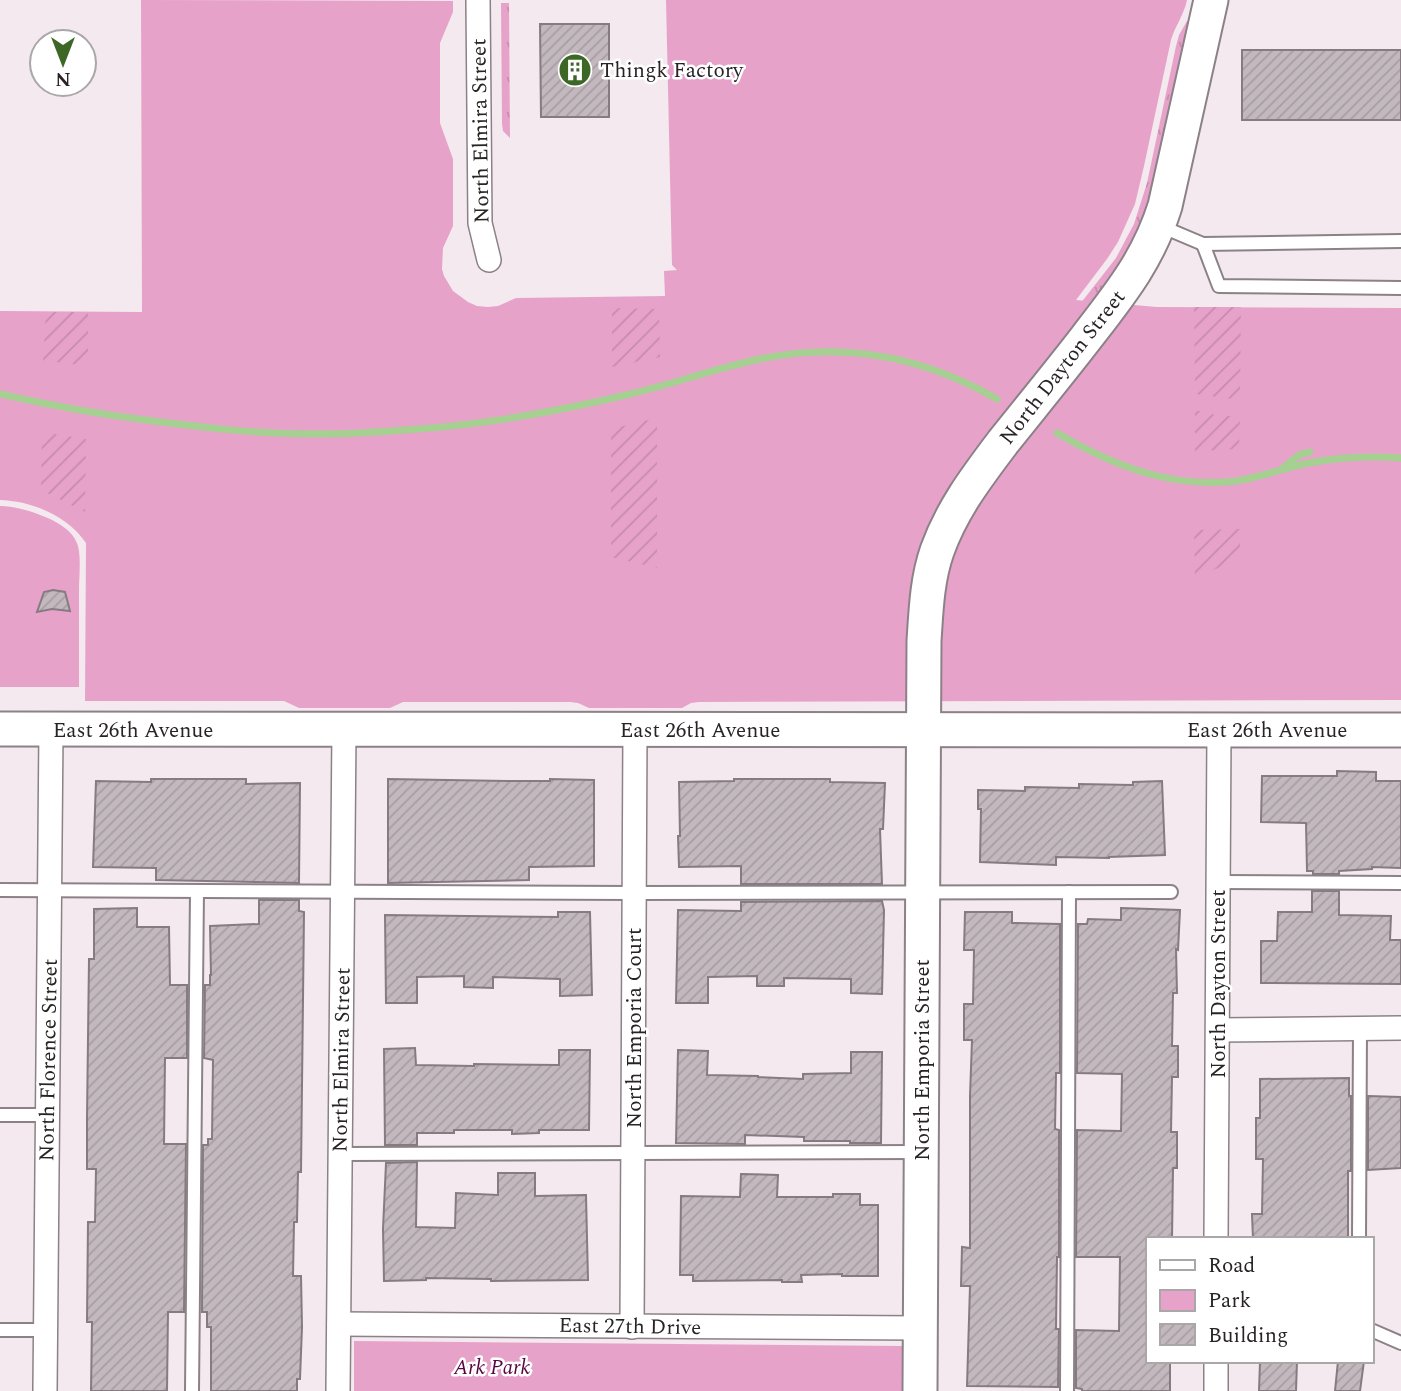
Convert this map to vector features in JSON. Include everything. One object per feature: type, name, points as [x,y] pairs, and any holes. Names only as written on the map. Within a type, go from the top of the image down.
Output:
[{"type":"street","name":"North Elmira Street","points":[[478,0],[480,223],[489,260]]},
{"type":"street","name":"North Dayton Street","points":[[924,730],[926,599],[934,563],[947,527],[967,490],[1132,278],[1143,259],[1169,190],[1211,0]]},
{"type":"street","name":"East 26th Avenue","points":[[0,729],[1401,730]]},
{"type":"street","name":"North Florence Street","points":[[45,1391],[51,730]]},
{"type":"street","name":"North Elmira Street","points":[[338,1391],[344,730]]},
{"type":"street","name":"North Emporia Court","points":[[632,1327],[635,730]]},
{"type":"street","name":"North Emporia Street","points":[[920,1391],[924,730]]},
{"type":"street","name":"North Dayton Street","points":[[1216,1237],[1219,730]]},
{"type":"street","points":[[1218,1030],[1401,1028]]},
{"type":"street","name":"East 27th Drive","points":[[339,1324],[920,1328]]},
{"type":"street","points":[[1216,1363],[1216,1391]]},
{"type":"lane","points":[[1158,225],[1203,244],[1401,241]]},
{"type":"lane","points":[[1203,244],[1219,286],[1401,288]]},
{"type":"lane","points":[[1219,882],[1401,883]]},
{"type":"lane","points":[[0,890],[1171,892]]},
{"type":"lane","points":[[192,1391],[197,891]]},
{"type":"lane","points":[[1067,1391],[1069,892]]},
{"type":"lane","points":[[1359,1237],[1360,1028]]},
{"type":"lane","points":[[0,1115],[48,1115]]},
{"type":"lane","points":[[340,1154],[921,1152]]},
{"type":"lane","points":[[0,1329],[46,1330]]},
{"type":"lane","points":[[1373,1331],[1401,1343]]},
{"type":"green space","points":[[141,0],[453,1],[453,12],[440,43],[440,123],[453,159],[453,226],[443,248],[442,269],[453,291],[468,302],[488,307],[498,306],[516,298],[665,296],[664,271],[677,270],[672,265],[666,0],[1187,0],[1171,40],[1135,204],[1118,242],[1076,300],[1157,307],[1401,308],[1401,700],[699,702],[682,708],[589,708],[570,702],[403,702],[390,708],[299,708],[284,701],[85,701],[86,543],[69,525],[48,512],[24,503],[0,500],[0,311],[142,312]]},
{"type":"green space","points":[[501,3],[509,3],[510,138],[503,131],[502,124]]},
{"type":"green space","points":[[1187,21],[1189,22],[1152,192],[1145,213],[1118,267],[1069,333],[1062,327],[1116,258],[1134,224],[1147,183],[1176,46]]},
{"type":"green space","points":[[1194,307],[1241,307],[1240,400],[1195,394]]},
{"type":"green space","points":[[612,308],[659,309],[660,357],[612,367]]},
{"type":"green space","points":[[46,312],[88,312],[88,366],[43,362]]},
{"type":"green space","points":[[1195,410],[1220,416],[1240,416],[1239,449],[1195,451]]},
{"type":"green space","points":[[657,418],[657,568],[611,557],[611,429]]},
{"type":"green space","points":[[42,432],[86,439],[85,512],[41,490]]},
{"type":"green space","points":[[0,506],[30,512],[53,521],[71,533],[76,541],[80,564],[79,687],[0,687]]},
{"type":"green space","points":[[1241,529],[1239,559],[1195,578],[1194,530]]},
{"type":"green space","name":"Ark Park","points":[[354,1341],[903,1346],[903,1391],[354,1391]]},
{"type":"building","name":"Thingk Factory","points":[[540,24],[609,24],[609,117],[541,117]]},
{"type":"building","points":[[1242,50],[1401,50],[1401,120],[1242,120]]},
{"type":"building","points":[[44,592],[65,592],[70,611],[52,609],[37,612]]},
{"type":"building","points":[[1337,771],[1376,772],[1376,781],[1401,781],[1401,868],[1372,867],[1339,871],[1339,874],[1313,874],[1313,871],[1307,871],[1306,823],[1261,822],[1262,776],[1337,776]]},
{"type":"building","points":[[151,779],[246,779],[246,784],[300,783],[299,883],[156,880],[156,868],[93,867],[96,781],[151,782]]},
{"type":"building","points":[[388,779],[594,780],[594,866],[529,867],[529,880],[388,883]]},
{"type":"building","points":[[830,779],[830,782],[885,783],[883,829],[880,829],[882,884],[741,884],[741,866],[679,867],[679,782]]},
{"type":"building","points":[[1162,781],[1165,855],[1056,857],[1056,865],[980,862],[981,809],[978,809],[978,790],[1025,791],[1025,787],[1079,788],[1079,784],[1133,785],[1133,782]]},
{"type":"building","points":[[1312,891],[1339,891],[1339,915],[1391,916],[1390,940],[1401,940],[1401,984],[1261,983],[1261,941],[1277,941],[1278,912],[1312,912]]},
{"type":"building","points":[[259,900],[299,900],[299,911],[304,912],[301,1172],[298,1172],[297,1222],[294,1222],[293,1276],[301,1276],[300,1379],[297,1379],[297,1391],[211,1391],[211,1327],[207,1327],[207,1312],[202,1312],[203,1145],[208,1145],[208,1139],[212,1139],[213,1060],[204,1058],[205,985],[210,985],[211,975],[210,926],[259,924]]},
{"type":"building","points":[[882,901],[882,994],[851,993],[851,979],[784,978],[784,986],[757,986],[757,976],[708,977],[708,1003],[676,1003],[678,910],[741,911],[741,902]]},
{"type":"building","points":[[137,908],[137,927],[169,927],[170,985],[187,985],[187,1058],[165,1058],[164,1144],[186,1144],[184,1312],[168,1312],[167,1391],[91,1391],[92,1322],[87,1322],[88,1222],[95,1222],[96,1169],[87,1169],[89,959],[94,959],[94,909]]},
{"type":"building","points":[[1121,908],[1180,910],[1178,950],[1176,949],[1177,993],[1173,993],[1172,1046],[1178,1046],[1178,1077],[1172,1077],[1171,1132],[1177,1132],[1177,1168],[1173,1168],[1172,1237],[1146,1237],[1146,1363],[1170,1363],[1170,1391],[1082,1391],[1076,1388],[1076,1330],[1119,1331],[1120,1257],[1076,1257],[1077,1130],[1121,1131],[1122,1074],[1077,1073],[1078,924],[1087,924],[1088,919],[1121,920]]},
{"type":"building","points":[[558,912],[590,912],[592,995],[560,996],[560,979],[493,977],[493,988],[464,987],[464,976],[417,977],[417,1003],[386,1003],[385,915],[558,917]]},
{"type":"building","points":[[965,912],[1012,912],[1012,923],[1060,924],[1060,1073],[1056,1073],[1055,1129],[1059,1130],[1056,1329],[1059,1329],[1058,1387],[967,1386],[970,1286],[961,1286],[962,1247],[970,1248],[972,1040],[964,1040],[964,1004],[973,1004],[974,950],[964,950]]},
{"type":"building","points":[[415,1048],[416,1065],[474,1066],[559,1065],[559,1050],[590,1050],[589,1130],[539,1130],[539,1133],[512,1134],[512,1130],[454,1130],[454,1133],[417,1133],[417,1145],[385,1145],[384,1049]]},
{"type":"building","points":[[678,1050],[708,1051],[707,1075],[803,1079],[803,1074],[851,1073],[851,1052],[882,1052],[881,1143],[804,1141],[804,1137],[745,1135],[745,1144],[676,1143]]},
{"type":"building","points":[[1349,1078],[1351,1171],[1348,1171],[1348,1237],[1253,1237],[1252,1214],[1262,1214],[1263,1159],[1256,1159],[1260,1079]]},
{"type":"building","points":[[1368,1096],[1401,1097],[1401,1168],[1368,1170]]},
{"type":"building","points":[[417,1162],[416,1227],[455,1228],[456,1193],[498,1195],[498,1173],[535,1173],[535,1196],[586,1195],[588,1280],[491,1281],[426,1278],[384,1281],[386,1163]]},
{"type":"building","points":[[741,1174],[778,1175],[777,1197],[860,1194],[860,1205],[878,1205],[878,1276],[801,1275],[802,1282],[782,1282],[693,1281],[693,1275],[680,1275],[681,1196],[740,1197]]},
{"type":"building","points":[[1260,1363],[1297,1363],[1296,1391],[1259,1391]]},
{"type":"building","points":[[1338,1363],[1364,1363],[1360,1391],[1335,1391]]},
{"type":"waterway","points":[[0,394],[91,412],[207,428],[289,434],[355,433],[431,428],[531,415],[630,394],[780,355],[844,352],[876,355],[937,371],[997,399]]},
{"type":"waterway","points":[[1057,433],[1099,455],[1143,472],[1165,478],[1212,483],[1236,481],[1336,459],[1401,458]]},
{"type":"waterway","points":[[1283,468],[1299,455],[1310,452]]},
{"type":"place","name":"Thingk Factory","points":[[575,70]]}]
